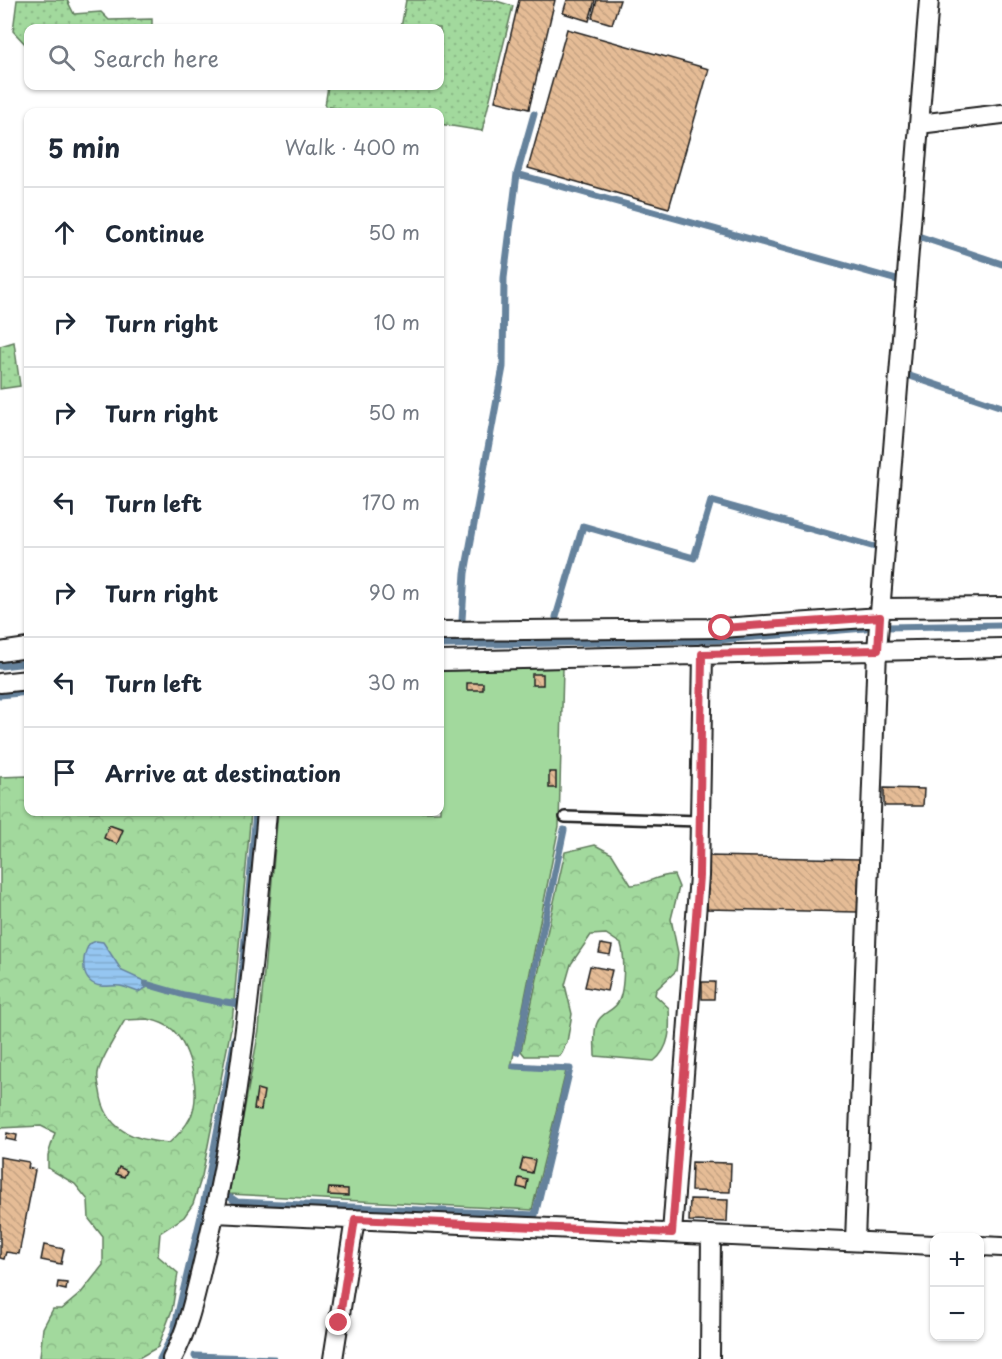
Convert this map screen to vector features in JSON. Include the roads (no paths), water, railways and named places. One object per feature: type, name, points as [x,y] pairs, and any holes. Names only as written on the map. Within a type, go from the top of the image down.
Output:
[{"type":"street","points":[[855,1241],[880,613],[929,0]]},
{"type":"street","points":[[919,124],[1002,114]]},
{"type":"street","points":[[444,631],[722,628],[880,613],[1002,607]]},
{"type":"street","points":[[444,661],[1002,648]]},
{"type":"street","points":[[0,652],[24,649]]},
{"type":"street","points":[[672,1233],[698,887],[702,654]]},
{"type":"street","points":[[0,682],[24,680]]},
{"type":"street","points":[[172,1359],[184,1337],[214,1213],[247,1030],[267,816]]},
{"type":"street","points":[[214,1213],[930,1245]]},
{"type":"street","points":[[333,1359],[355,1219]]},
{"type":"street","points":[[710,1359],[711,1235]]},
{"type":"street","points":[[984,1246],[1002,1247]]},
{"type":"lane","points":[[565,817],[700,821]]},
{"type":"water","points":[[96,941],[103,942],[122,971],[144,981],[146,988],[138,992],[120,986],[101,986],[89,980],[84,970],[86,950],[89,944]]},
{"type":"waterway","points":[[462,620],[465,573],[503,367],[504,278],[517,174],[534,114]]},
{"type":"waterway","points":[[517,174],[897,280]]},
{"type":"waterway","points":[[918,236],[1002,264]]},
{"type":"waterway","points":[[907,375],[1002,407]]},
{"type":"waterway","points":[[556,617],[583,526],[694,558],[711,501],[875,547]]},
{"type":"waterway","points":[[886,627],[1002,625]]},
{"type":"waterway","points":[[444,645],[717,640],[865,628]]},
{"type":"waterway","points":[[0,666],[24,663]]},
{"type":"waterway","points":[[0,695],[24,692]]},
{"type":"waterway","points":[[239,1006],[256,816]]},
{"type":"waterway","points":[[517,1052],[564,830]]},
{"type":"waterway","points":[[146,984],[220,1002]]},
{"type":"waterway","points":[[226,1002],[239,1004]]},
{"type":"waterway","points":[[160,1359],[173,1334],[202,1212],[235,1038]]},
{"type":"waterway","points":[[231,1198],[237,1202],[535,1215],[570,1069],[514,1066]]},
{"type":"waterway","points":[[195,1356],[274,1359]]}]
